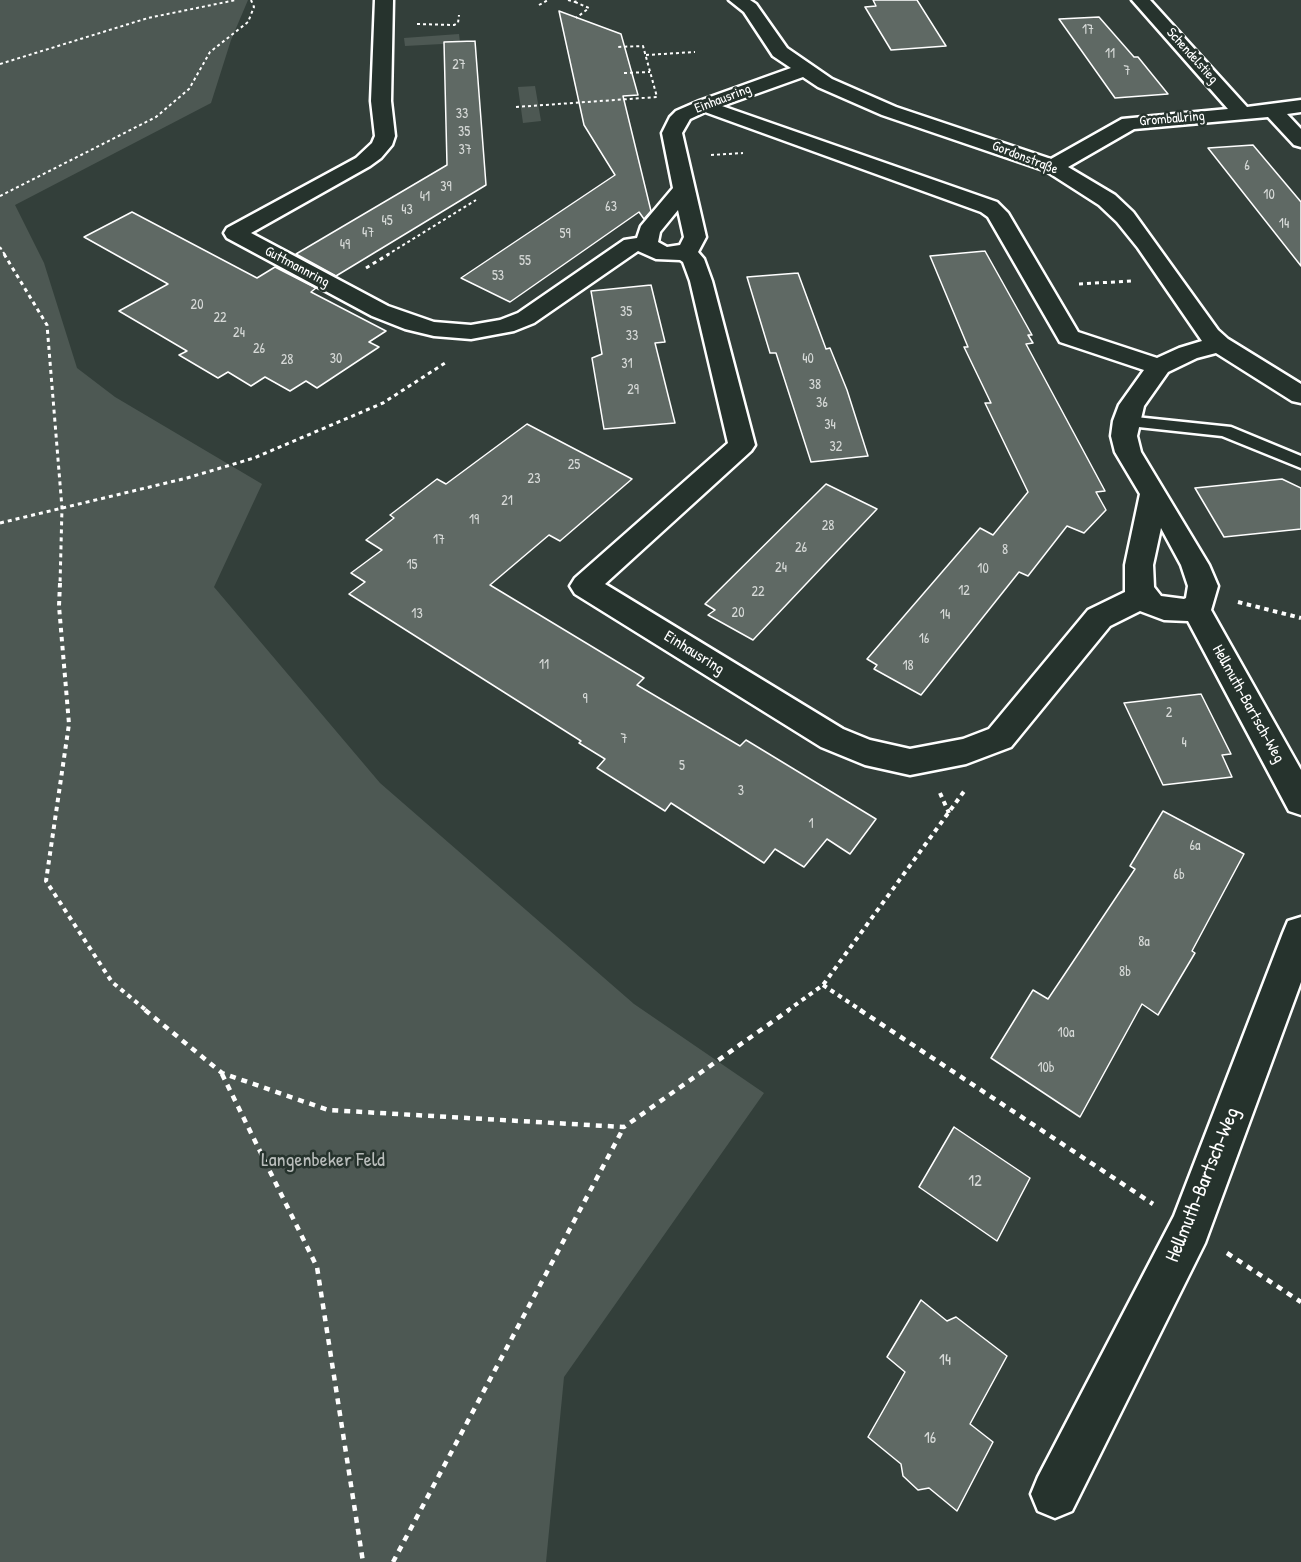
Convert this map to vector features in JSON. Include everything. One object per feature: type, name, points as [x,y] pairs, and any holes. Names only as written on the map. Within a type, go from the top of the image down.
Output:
[{"type":"street","name":"Guttmannring","points":[[384,0],[381,100],[385,136],[382,145],[363,162],[235,233],[380,311],[413,324],[450,332],[481,332],[526,318],[632,245],[647,243]]},
{"type":"street","name":"Gordonstraße","points":[[738,0],[750,8],[780,52],[825,83],[889,111],[1053,167],[1107,200],[1125,217],[1199,322],[1219,344],[1301,395]]},
{"type":"street","name":"Schendelstieg","points":[[1141,0],[1242,113]]},
{"type":"street","name":"Einhausring","points":[[804,70],[706,105],[683,116],[672,133],[695,237],[693,244],[684,252],[693,259],[701,282],[742,444],[585,586],[832,738],[865,752],[910,762],[966,751],[1000,738],[1099,618],[1143,596]]},
{"type":"street","points":[[706,105],[723,114],[989,207],[997,213],[1069,337],[1160,367]]},
{"type":"street","name":"Gromballring","points":[[1053,167],[1129,123],[1273,111],[1301,106]]},
{"type":"street","points":[[1273,111],[1301,141]]},
{"type":"street","points":[[684,189],[648,231],[646,238],[652,249],[664,254],[684,252]]},
{"type":"street","points":[[1126,421],[1132,405],[1160,367],[1179,357],[1219,344]]},
{"type":"street","name":"Hellmuth-Bartsch-Weg","points":[[1126,421],[1124,436],[1128,452],[1195,565],[1203,586],[1199,602],[1301,801]]},
{"type":"street","points":[[1154,494],[1139,565],[1138,580],[1143,596],[1164,609],[1177,611],[1199,602]]},
{"type":"street","name":"Hellmuth-Bartsch-Weg","points":[[1055,1494],[1190,1228],[1301,933]]},
{"type":"lane","points":[[1126,421],[1225,431],[1301,462]]},
{"type":"path","points":[[0,64],[148,18],[236,0]]},
{"type":"path","points":[[0,196],[156,117],[189,89],[210,52],[248,22],[254,7],[251,0]]},
{"type":"path","points":[[539,5],[548,0]]},
{"type":"path","points":[[568,0],[589,8],[576,18]]},
{"type":"path","points":[[575,2],[579,0]]},
{"type":"path","points":[[385,24],[447,25],[458,23],[459,15]]},
{"type":"path","points":[[516,107],[657,98],[643,46],[617,47]]},
{"type":"path","points":[[646,55],[695,52]]},
{"type":"path","points":[[624,73],[650,72]]},
{"type":"path","points":[[362,270],[476,200]]},
{"type":"path","points":[[0,247],[47,325],[62,508],[59,606],[69,724],[46,881],[112,982],[222,1073],[328,1110],[624,1127]]},
{"type":"path","points":[[1040,287],[1135,280]]},
{"type":"path","points":[[0,523],[187,478],[254,458],[383,403],[478,342],[481,332]]},
{"type":"path","points":[[1199,602],[1251,605],[1301,618]]},
{"type":"path","points":[[393,1562],[624,1127],[823,985],[976,776],[1000,738]]},
{"type":"path","points":[[823,985],[1301,1302]]},
{"type":"path","points":[[222,1073],[317,1267],[363,1562]]},
{"type":"green space","name":"Langenbeker Feld","points":[[0,0],[248,0],[231,40],[211,103],[15,205],[44,263],[77,368],[115,397],[262,484],[214,587],[380,783],[634,1004],[764,1093],[564,1377],[546,1562],[0,1562]]},
{"type":"green space","points":[[459,34],[460,43],[405,46],[404,38]]},
{"type":"green space","points":[[535,86],[541,121],[523,123],[518,87]]},
{"type":"building","points":[[873,0],[917,0],[946,46],[891,50],[865,7],[876,6]]},
{"type":"building","points":[[559,11],[621,34],[638,95],[623,96],[651,211],[644,219],[639,212],[510,302],[461,278],[615,175],[584,125]]},
{"type":"building","points":[[1099,17],[1134,57],[1138,57],[1168,94],[1115,98],[1059,19]]},
{"type":"building","points":[[475,41],[486,185],[336,276],[296,254],[447,165],[444,42]]},
{"type":"building","points":[[1253,145],[1301,202],[1301,266],[1208,148]]},
{"type":"building","points":[[132,212],[257,278],[275,267],[316,288],[311,292],[386,331],[369,342],[379,347],[317,388],[306,381],[290,391],[265,377],[251,386],[228,372],[218,378],[179,355],[187,351],[119,311],[168,284],[84,237]]},
{"type":"building","points":[[985,251],[1032,335],[1028,335],[1033,343],[1026,344],[1105,491],[1096,492],[1106,510],[1084,533],[1067,526],[1028,576],[1019,572],[921,695],[874,669],[877,665],[867,659],[980,528],[993,535],[1028,492],[985,403],[991,403],[964,347],[968,347],[930,256]]},
{"type":"building","points":[[798,273],[826,349],[830,348],[847,390],[868,456],[811,462],[776,353],[770,353],[747,277]]},
{"type":"building","points":[[651,285],[665,342],[655,343],[675,423],[604,429],[592,358],[602,354],[591,291]]},
{"type":"building","points":[[527,424],[632,479],[560,541],[549,535],[490,585],[644,678],[637,685],[740,746],[746,740],[876,819],[850,854],[827,839],[804,867],[775,849],[764,863],[671,803],[665,811],[597,768],[605,759],[579,743],[581,741],[349,594],[365,582],[351,573],[382,550],[366,540],[394,518],[390,515],[437,479],[446,484]]},
{"type":"building","points":[[1282,479],[1301,488],[1301,529],[1224,537],[1195,488]]},
{"type":"building","points":[[826,484],[877,509],[753,640],[708,615],[715,610],[705,604]]},
{"type":"building","points":[[1201,694],[1231,754],[1222,755],[1232,777],[1163,785],[1124,703]]},
{"type":"building","points":[[1163,811],[1244,854],[1192,951],[1195,953],[1158,1015],[1142,1004],[1080,1117],[991,1058],[1033,990],[1048,999],[1135,869],[1130,866]]},
{"type":"building","points":[[954,1127],[1030,1178],[997,1241],[919,1187]]},
{"type":"building","points":[[921,1300],[947,1321],[956,1317],[1007,1356],[970,1424],[993,1442],[957,1511],[929,1488],[918,1490],[903,1476],[901,1464],[868,1437],[905,1372],[887,1357]]}]
